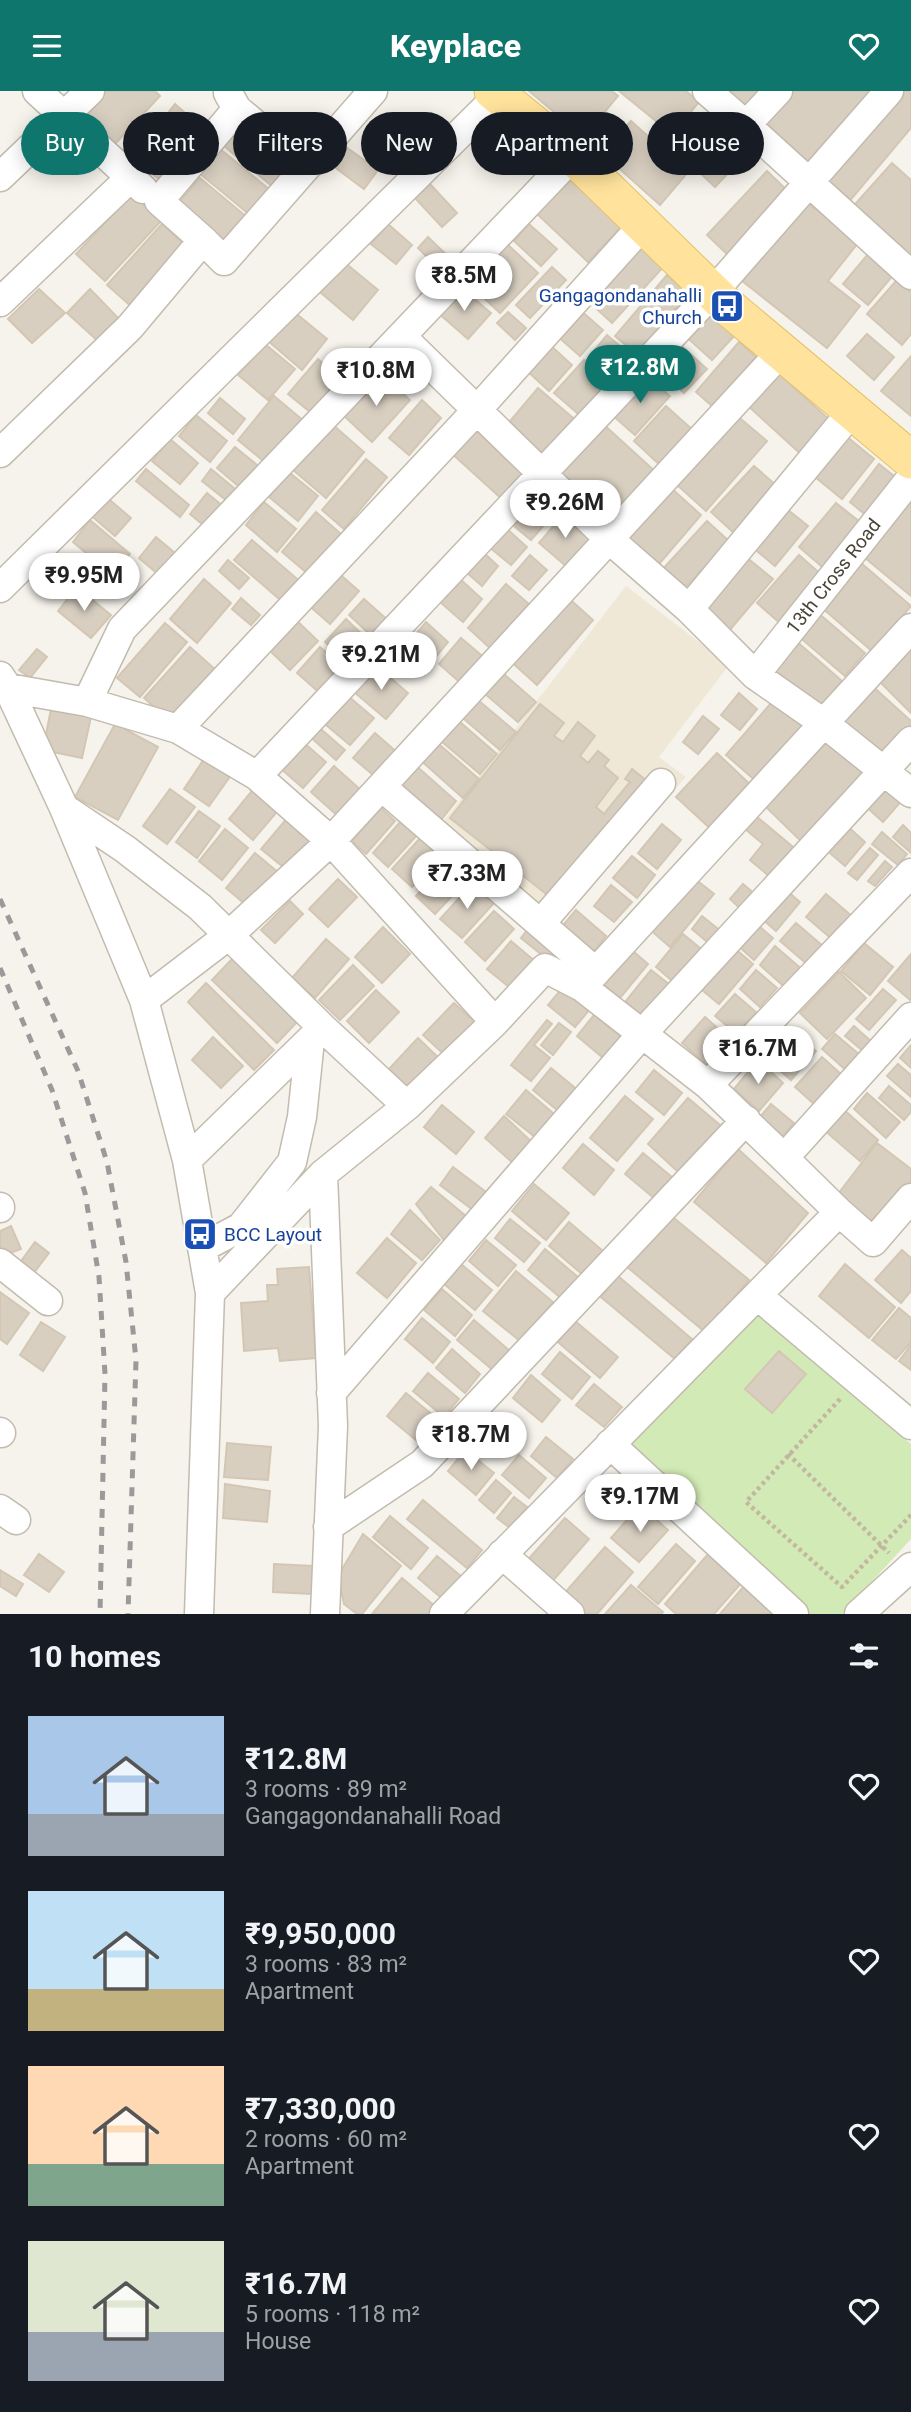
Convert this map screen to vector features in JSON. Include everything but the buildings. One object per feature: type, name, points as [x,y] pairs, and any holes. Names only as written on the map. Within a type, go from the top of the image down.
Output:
[{"type":"main road","points":[[498,93],[521,112]]},
{"type":"main road","points":[[592,175],[727,306],[911,460]]},
{"type":"street","points":[[37,91],[61,112]]},
{"type":"street","points":[[69,112],[90,91]]},
{"type":"street","points":[[347,120],[373,91]]},
{"type":"street","points":[[707,91],[731,112]]},
{"type":"street","points":[[758,112],[778,91]]},
{"type":"street","points":[[257,776],[714,291],[889,91]]},
{"type":"street","points":[[0,588],[498,93]]},
{"type":"street","points":[[159,201],[230,96],[247,112]]},
{"type":"street","points":[[764,142],[911,275]]},
{"type":"street","points":[[0,177],[21,157]]},
{"type":"street","points":[[109,158],[224,261],[299,175]]},
{"type":"street","points":[[87,702],[122,629],[555,175]]},
{"type":"street","points":[[0,302],[130,178]]},
{"type":"street","points":[[178,729],[476,411],[643,225]]},
{"type":"street","points":[[0,453],[130,327],[203,240]]},
{"type":"street","points":[[402,337],[542,476],[689,610],[755,675],[825,724],[911,793]]},
{"type":"street","points":[[144,1000],[229,935],[331,841],[781,352]]},
{"type":"street","points":[[689,610],[853,410]]},
{"type":"street","name":"13th Cross Road","points":[[755,675],[911,478]]},
{"type":"street","points":[[589,980],[911,628]]},
{"type":"street","points":[[4,682],[87,702],[178,729],[257,776],[331,841],[495,1022]]},
{"type":"street","points":[[4,682],[64,808],[144,1000],[187,1160],[210,1293],[199,1614]]},
{"type":"street","points":[[331,1393],[642,1035],[911,741]]},
{"type":"street","points":[[541,923],[662,783]]},
{"type":"street","points":[[382,787],[541,923],[589,980],[642,1035],[708,1085],[873,1242],[907,1211]]},
{"type":"street","points":[[64,808],[125,849],[200,907],[229,935],[316,1034],[407,1106]]},
{"type":"street","points":[[708,1085],[911,873]]},
{"type":"street","points":[[210,1293],[323,1174],[407,1106],[495,1022],[545,968],[589,980]]},
{"type":"street","points":[[784,1158],[911,1017]]},
{"type":"street","points":[[187,1160],[316,1034]]},
{"type":"street","points":[[202,1248],[241,1227],[292,1161],[316,1034]]},
{"type":"street","points":[[328,1527],[422,1464],[746,1120]]},
{"type":"street","points":[[323,1174],[332,1426],[325,1614]]},
{"type":"street","points":[[447,1613],[839,1212]]},
{"type":"street","points":[[0,1263],[48,1301]]},
{"type":"street","points":[[758,1296],[911,1425]]},
{"type":"street","points":[[610,1444],[794,1614]]},
{"type":"street","points":[[502,1554],[570,1614]]},
{"type":"street","points":[[859,1614],[910,1571]]},
{"type":"path","points":[[845,1394],[746,1502],[842,1587],[911,1515]]},
{"type":"path","points":[[788,1454],[882,1545]]},
{"type":"shaded area","points":[[626,586],[729,665],[659,757],[686,777],[557,917],[440,826]]},
{"type":"green space","points":[[759,1314],[911,1444],[911,1539],[842,1614],[785,1614],[611,1462]]},
{"type":"railway","points":[[0,899],[78,1071],[107,1162],[126,1262],[136,1360],[128,1614]]},
{"type":"railway","points":[[0,968],[52,1090],[85,1193],[99,1277],[105,1374],[100,1614]]},
{"type":"place","name":"Gangagondanahalli Church","points":[[727,306]]},
{"type":"place","name":"BCC Layout","points":[[200,1234]]}]
